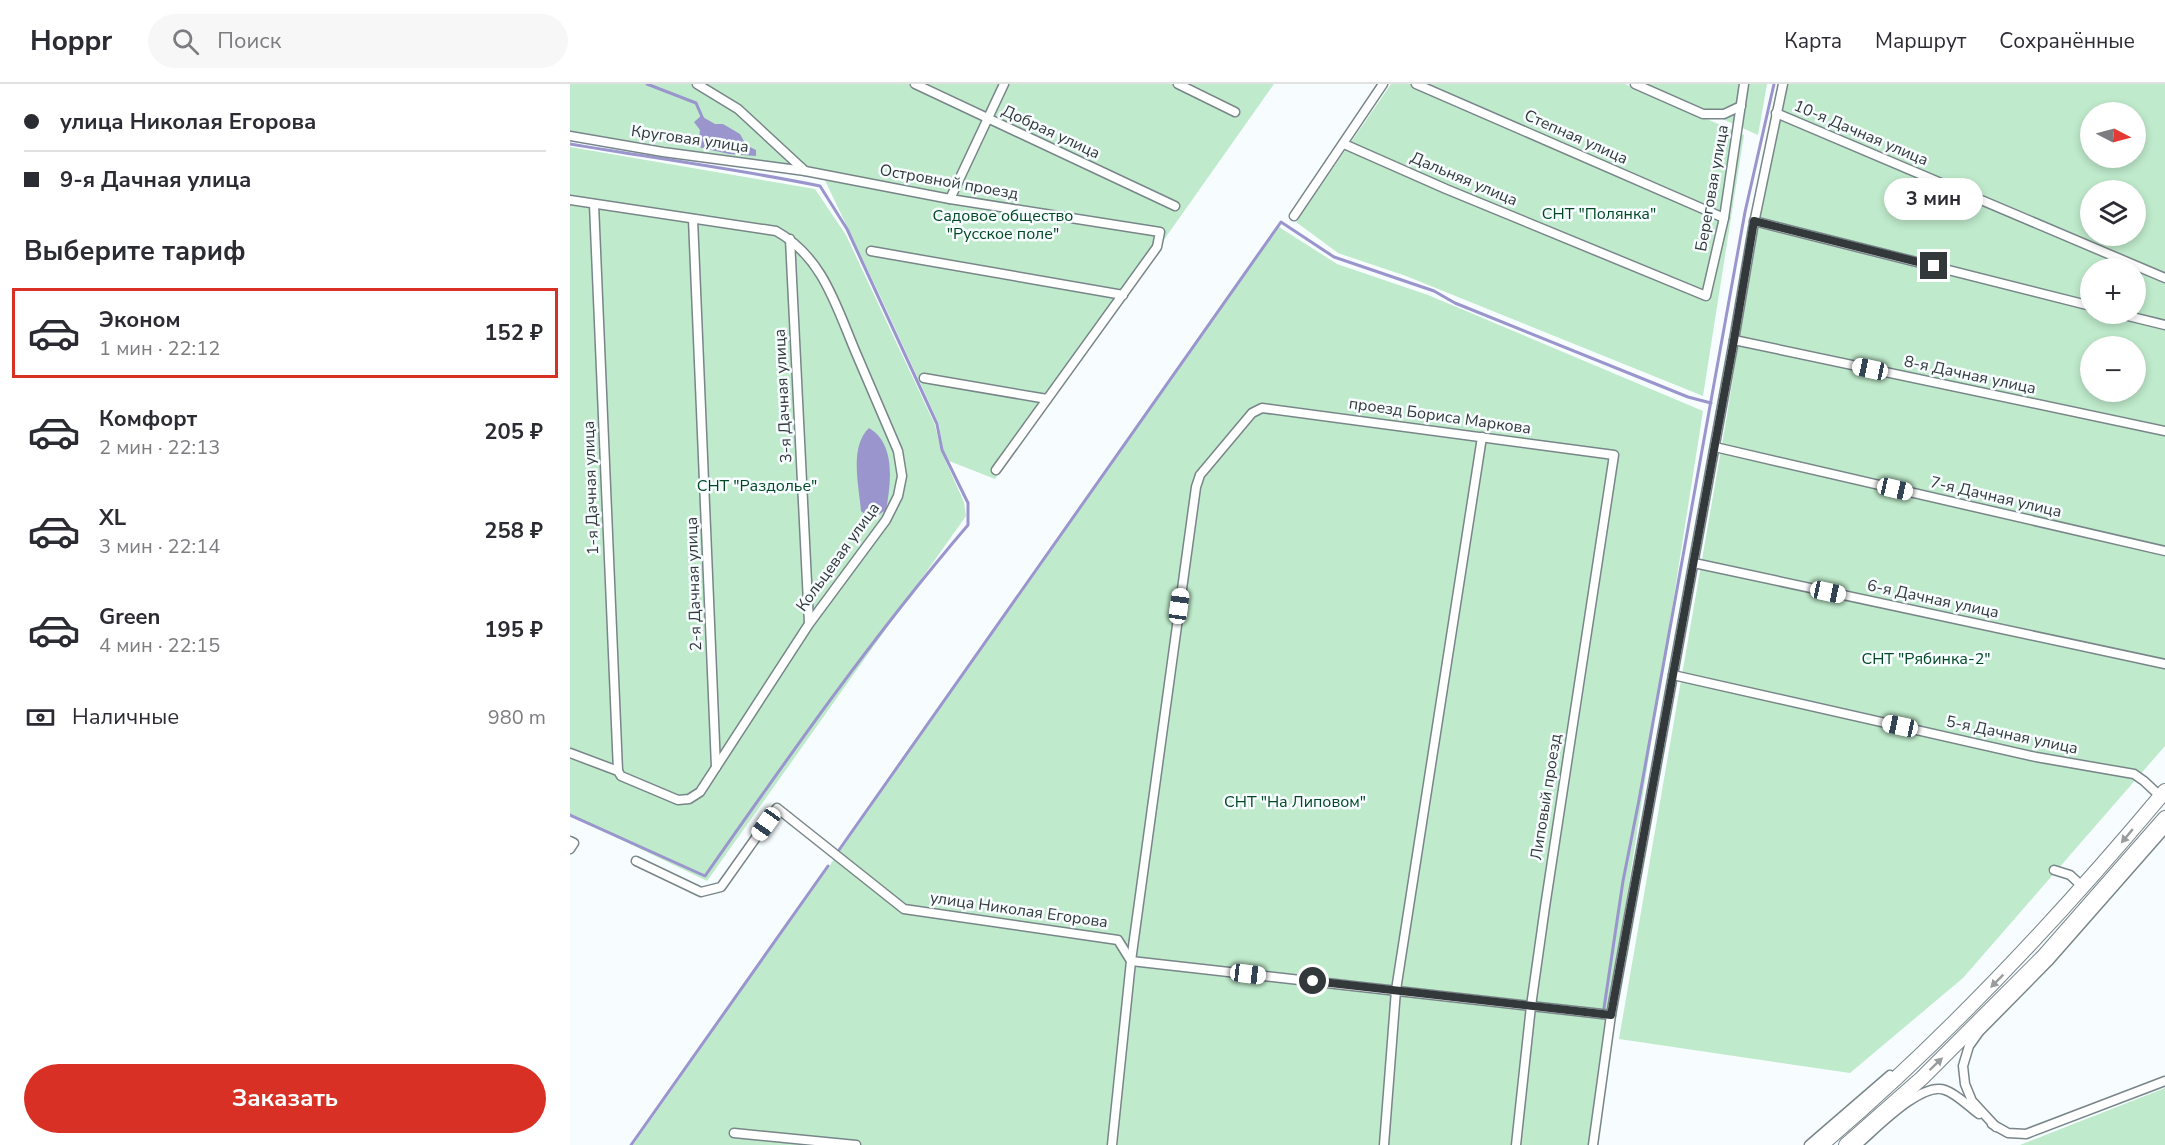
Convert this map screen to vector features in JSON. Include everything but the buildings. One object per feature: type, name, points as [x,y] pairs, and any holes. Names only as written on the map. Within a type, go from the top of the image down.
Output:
[{"type":"highway","points":[[1821,1145],[1916,1060],[2010,968],[2163,794]]},
{"type":"highway","points":[[1846,1145],[1922,1078],[2028,972],[2165,818]]},
{"type":"street","points":[[697,84],[738,109],[805,171]]},
{"type":"street","name":"Добрая улица","points":[[915,84],[1175,206]]},
{"type":"street","points":[[950,199],[1005,84]]},
{"type":"street","points":[[1178,84],[1235,112]]},
{"type":"street","points":[[1293,216],[1383,84]]},
{"type":"street","name":"Степная улица","points":[[1416,84],[1724,218]]},
{"type":"street","points":[[1635,84],[1703,114],[1724,114],[1741,106]]},
{"type":"street","name":"Береговая улица","points":[[1706,296],[1724,218],[1744,84]]},
{"type":"street","points":[[1593,1145],[1611,1015],[1754,221],[1783,84]]},
{"type":"street","name":"10-я Дачная улица","points":[[1776,113],[2165,278]]},
{"type":"street","name":"Круговая улица","points":[[570,136],[663,152],[805,171]]},
{"type":"street","name":"Дальняя улица","points":[[1344,144],[1446,189],[1706,296]]},
{"type":"street","name":"Островной проезд","points":[[805,171],[950,199],[1160,232],[1157,247],[1123,295]]},
{"type":"street","name":"Кольцевая улица","points":[[570,200],[776,231],[790,239],[816,266],[836,302],[897,451],[902,476],[898,496],[886,520],[808,624],[700,792],[689,799],[678,800],[621,776],[618,771],[570,753]]},
{"type":"street","name":"1-я Дачная улица","points":[[594,204],[618,771]]},
{"type":"street","name":"2-я Дачная улица","points":[[693,219],[716,768]]},
{"type":"street","points":[[1754,221],[2080,303]]},
{"type":"street","name":"3-я Дачная улица","points":[[790,239],[808,624]]},
{"type":"street","points":[[871,251],[1123,295],[996,470]]},
{"type":"street","points":[[2146,320],[2165,325]]},
{"type":"street","name":"8-я Дачная улица","points":[[1734,340],[2165,431]]},
{"type":"street","points":[[924,378],[1047,399]]},
{"type":"street","name":"проезд Бориса Маркова","points":[[1131,961],[1196,487],[1200,475],[1252,413],[1262,408],[1614,455]]},
{"type":"street","points":[[1384,1145],[1396,990],[1482,437]]},
{"type":"street","name":"7-я Дачная улица","points":[[1715,447],[2165,551]]},
{"type":"street","name":"Липовый проезд","points":[[1516,1145],[1531,1006],[1614,455]]},
{"type":"street","name":"6-я Дачная улица","points":[[1694,562],[2165,664]]},
{"type":"street","name":"5-я Дачная улица","points":[[1673,675],[2025,754],[2134,774],[2163,794]]},
{"type":"street","name":"улица Николая Егорова","points":[[636,861],[701,892],[721,887],[777,808],[904,909],[1118,940],[1131,961]]},
{"type":"street","points":[[1995,1127],[1972,1101],[1965,1084],[1963,1066],[1969,1046],[1979,1032],[2048,962],[2165,829]]},
{"type":"street","points":[[2054,870],[2070,875],[2083,887]]},
{"type":"street","points":[[1112,1145],[1131,961],[1611,1015]]},
{"type":"street","points":[[1809,1145],[1889,1076],[1916,1060]]},
{"type":"street","points":[[1857,1145],[1909,1101],[1924,1093],[1941,1089],[1951,1093],[1995,1127],[2013,1134],[2026,1134],[2165,1081]]},
{"type":"street","points":[[734,1133],[856,1145]]},
{"type":"green space","name":"Садовое общество \"Русское поле\"","points":[[570,84],[1274,84],[995,479],[949,461],[943,450],[939,424],[821,172],[570,131]]},
{"type":"green space","name":"СНТ \"Полянка\"","points":[[1391,84],[1625,84],[1744,135],[1703,396],[1406,276],[1338,253],[1296,222]]},
{"type":"green space","points":[[1644,84],[1767,84],[1758,135]]},
{"type":"green space","name":"СНТ \"Рябинка-2\"","points":[[1780,84],[2165,84],[2165,746],[1963,978],[1850,1073],[1619,1039],[1727,415]]},
{"type":"green space","name":"СНТ \"Раздолье\"","points":[[570,147],[815,189],[846,235],[935,425],[941,451],[964,502],[966,516],[707,881],[570,815]]},
{"type":"green space","name":"СНТ \"На Липовом\"","points":[[1279,227],[1337,264],[1428,295],[1703,411],[1588,1145],[633,1145]]},
{"type":"green space","points":[[2165,1088],[2165,1145],[2020,1145]]},
{"type":"shaded area","points":[[701,116],[715,124],[723,124],[740,134],[746,145],[756,150],[756,156],[729,154],[698,147],[700,130],[694,122]]},
{"type":"shaded area","points":[[869,428],[884,444],[888,454],[890,476],[886,510],[878,515],[867,516],[861,511],[857,456],[859,445]]},
{"type":"waterway","points":[[647,84],[696,103],[703,119]]},
{"type":"waterway","points":[[1604,1008],[1623,881],[1745,212],[1774,84]]},
{"type":"waterway","points":[[570,144],[820,186],[847,229],[937,424],[942,450],[968,503],[968,525],[865,653],[705,876],[570,815]]},
{"type":"waterway","points":[[839,850],[1281,222],[1334,257],[1434,291],[1455,303],[1688,397],[1711,403]]},
{"type":"waterway","points":[[631,1145],[828,866]]},
{"type":"route","points":[[1313,981],[1611,1015],[1653,792],[1754,221],[1934,266]]}]
